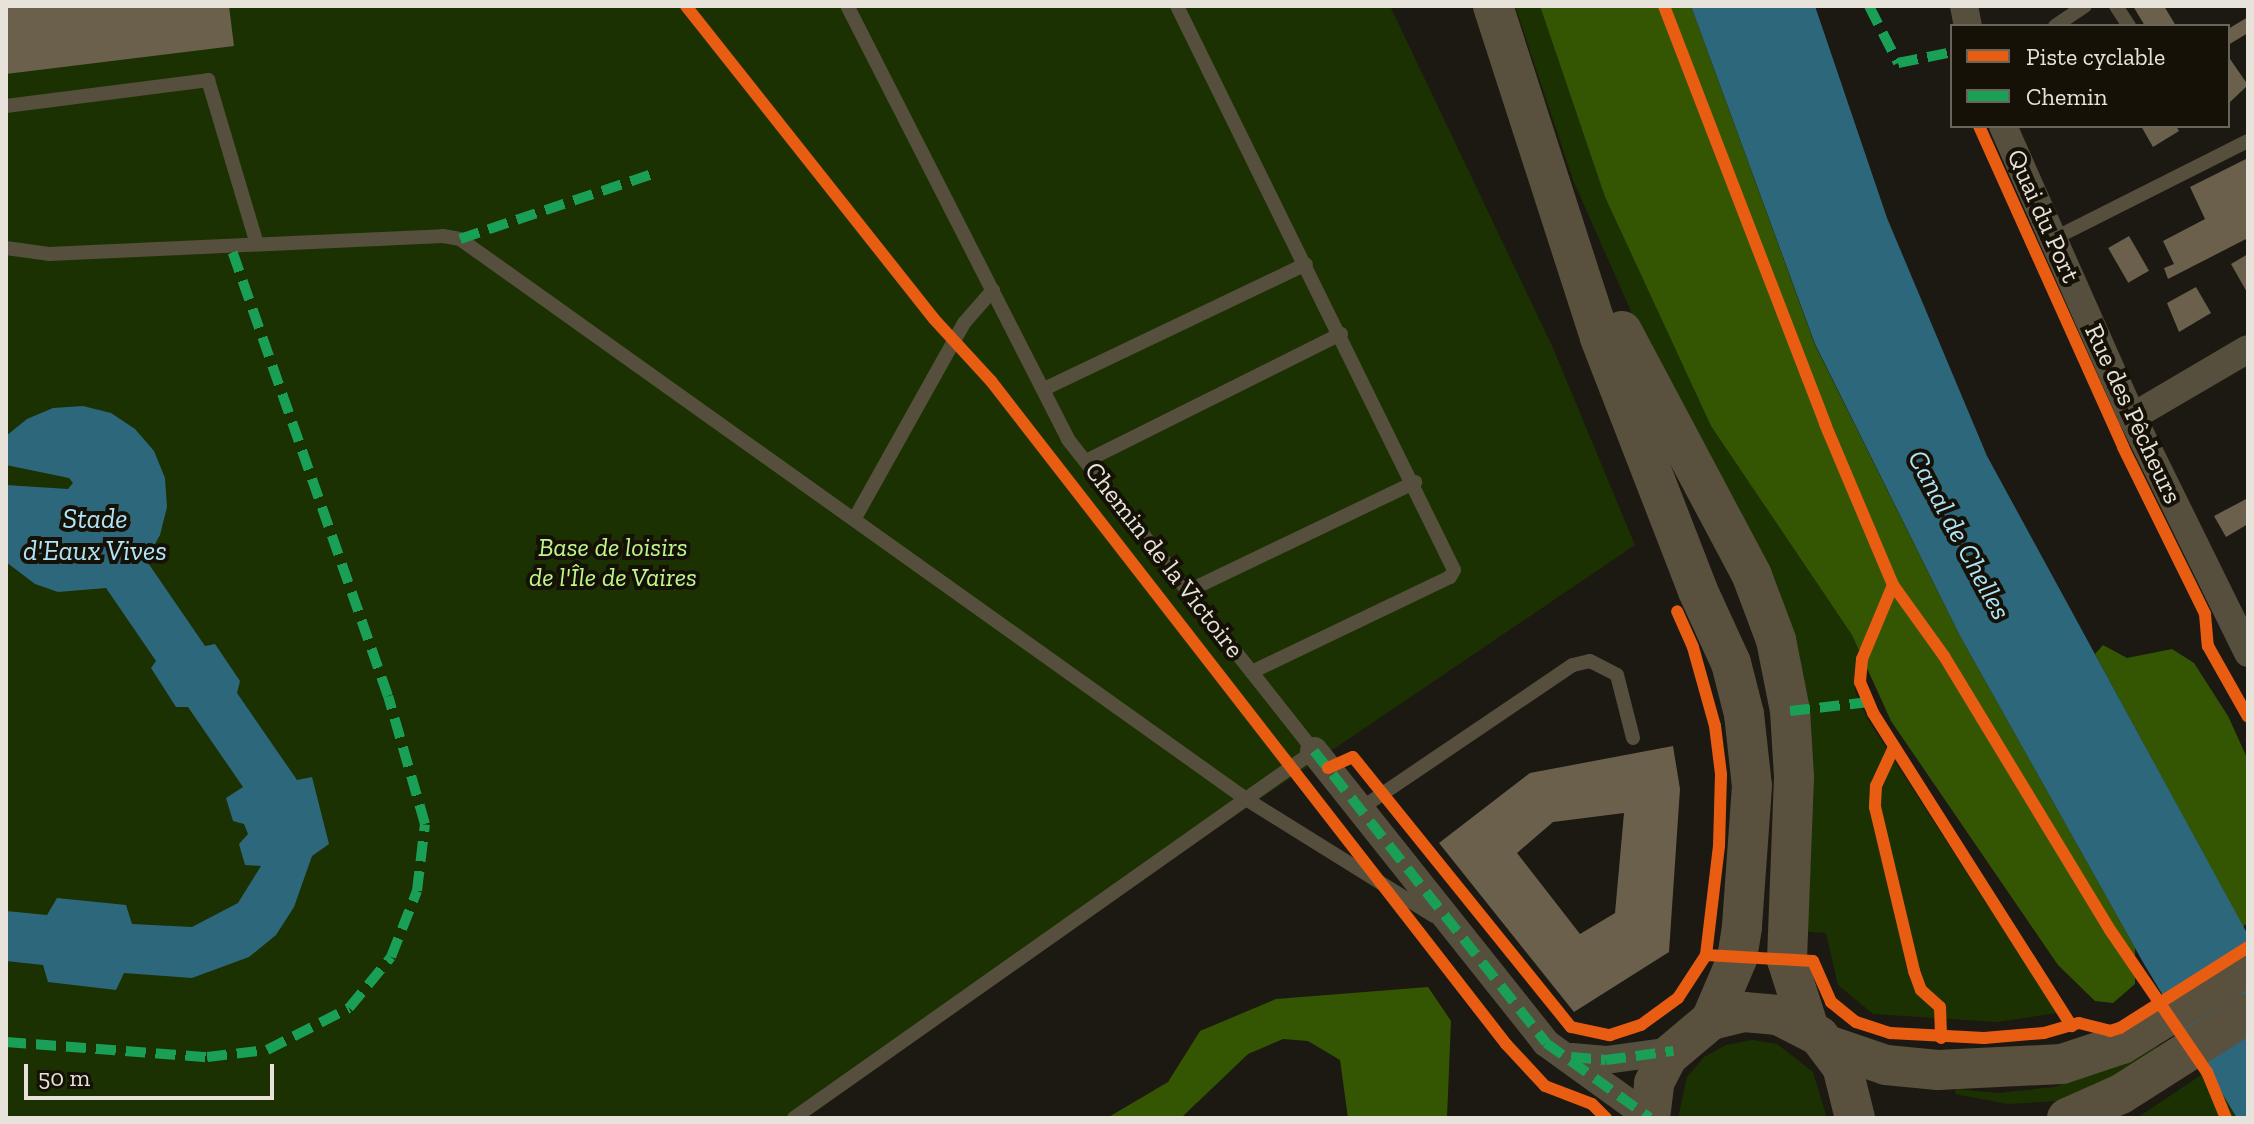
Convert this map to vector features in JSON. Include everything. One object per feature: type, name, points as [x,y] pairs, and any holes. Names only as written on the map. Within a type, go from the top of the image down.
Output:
[{"type":"street","points":[[1493,6],[1600,338],[1686,563],[1731,663],[1744,714],[1752,786],[1737,959],[1711,1020],[1673,1051],[1654,1083],[1650,1118]]},
{"type":"street","name":"Quai du Port","points":[[2004,128],[2132,417],[2248,653]]},
{"type":"street","points":[[1553,186],[1683,455],[1752,576],[1776,640],[1790,711],[1794,777],[1787,960],[1818,1037],[1842,1066],[1855,1118]]},
{"type":"street","points":[[2132,417],[2248,349]]},
{"type":"street","name":"Chemin de la Victoire","points":[[1314,751],[1546,1043],[1650,1118]]},
{"type":"street","points":[[1711,1020],[1761,1012],[1886,1065],[2000,1071],[2092,1056],[2143,1032],[2248,966]]},
{"type":"street","points":[[2067,1118],[2121,1094],[2248,1013]]},
{"type":"street","points":[[1567,1057],[1606,1060],[1673,1051]]},
{"type":"lane","name":"Chemin de la Victoire","points":[[847,6],[1068,439],[1314,751]]},
{"type":"lane","points":[[1177,6],[1451,555],[1450,577],[1252,672]]},
{"type":"lane","points":[[2058,24],[2085,6]]},
{"type":"lane","points":[[2116,6],[2128,24]]},
{"type":"lane","points":[[6,106],[208,80],[257,244]]},
{"type":"lane","points":[[2053,239],[2248,141]]},
{"type":"lane","points":[[6,248],[49,254],[257,244],[460,239],[1246,799],[1452,926]]},
{"type":"lane","points":[[1044,389],[1306,264]]},
{"type":"lane","points":[[855,518],[964,323],[993,290]]},
{"type":"lane","points":[[1086,461],[1341,334]]},
{"type":"lane","points":[[1188,591],[1415,482]]},
{"type":"lane","points":[[1360,809],[1573,665],[1590,661],[1617,675],[1633,738]]},
{"type":"lane","points":[[794,1118],[1314,751]]},
{"type":"green space","name":"Base de loisirs de l'Île de Vaires","points":[[6,6],[1390,6],[1553,348],[1635,545],[789,1118],[6,1118]]},
{"type":"green space","points":[[1515,6],[1540,6],[1605,197],[1711,426],[1852,635],[1858,648],[1855,691],[1867,718],[2057,1013],[1997,1022],[1873,1014],[1838,985],[1826,933],[1799,931],[1808,740],[1684,431],[1573,180]]},
{"type":"green space","points":[[1540,6],[1691,6],[1815,345],[1960,636],[2135,948],[2135,984],[2113,1003],[2095,1001],[2058,965],[1891,721],[1852,635],[1711,426],[1605,197]]},
{"type":"green space","points":[[2103,645],[2127,658],[2172,649],[2194,663],[2228,716],[2248,760],[2248,922],[2243,927],[2095,654]]},
{"type":"green space","points":[[1428,987],[1451,1021],[1447,1118],[1348,1118],[1340,1060],[1308,1041],[1283,1039],[1248,1054],[1181,1118],[1107,1118],[1168,1082],[1200,1031],[1276,999]]},
{"type":"green space","points":[[2152,1038],[2163,1056],[2058,1101],[2008,1104],[1955,1094],[1956,1089],[1998,1093],[2054,1087],[2079,1079]]},
{"type":"green space","points":[[1752,1040],[1777,1044],[1813,1072],[1827,1118],[1678,1118],[1687,1077],[1704,1057],[1726,1045]]},
{"type":"green space","points":[[2210,1069],[2237,1118],[2137,1118]]},
{"type":"water","name":"Canal de Chelles","points":[[1691,6],[1815,6],[1887,218],[1987,456],[2248,935],[2248,1118],[2237,1118],[2144,964],[1960,636],[1815,344]]},
{"type":"water","name":"Stade d'Eaux Vives","points":[[83,406],[111,413],[135,429],[154,451],[165,478],[167,507],[160,535],[146,560],[205,646],[215,644],[240,681],[237,693],[297,780],[312,777],[329,844],[312,856],[294,907],[276,935],[249,957],[192,978],[124,973],[116,990],[48,982],[43,965],[6,961],[6,911],[47,915],[57,898],[126,905],[132,924],[192,927],[238,903],[261,866],[245,865],[239,844],[248,834],[244,824],[233,821],[226,798],[243,787],[188,707],[176,707],[151,668],[156,661],[106,588],[58,592],[35,584],[6,562],[6,485],[68,489],[73,483],[69,478],[6,465],[6,436],[27,419],[53,408]]},
{"type":"building","points":[[6,6],[229,6],[234,46],[6,74]]},
{"type":"building","points":[[2133,6],[2164,6],[2175,24],[2144,24]]},
{"type":"building","points":[[2248,17],[2248,33],[2230,44],[2230,28]]},
{"type":"building","points":[[2230,59],[2248,85],[2230,102]]},
{"type":"building","points":[[2142,128],[2177,128],[2179,131],[2153,147]]},
{"type":"building","points":[[2248,158],[2248,238],[2168,279],[2164,268],[2174,264],[2163,241],[2205,219],[2190,187]]},
{"type":"building","points":[[2129,236],[2149,271],[2128,283],[2108,248]]},
{"type":"building","points":[[2248,254],[2248,294],[2231,264]]},
{"type":"building","points":[[2196,287],[2211,313],[2179,332],[2167,303]]},
{"type":"building","points":[[2248,498],[2248,524],[2226,537],[2214,516]]},
{"type":"building","points":[[1673,746],[1680,789],[1669,952],[1574,1012],[1439,843],[1530,773]],"holes":[[[1624,813],[1615,913],[1580,934],[1517,853],[1553,822]]]},
{"type":"marked path","points":[[1869,6],[1898,63],[1950,52]]},
{"type":"marked path","points":[[460,239],[652,174]]},
{"type":"marked path","points":[[6,1042],[207,1057],[267,1050],[349,1008],[391,957],[417,891],[425,824],[388,696],[230,245]]},
{"type":"marked path","points":[[1790,711],[1869,702]]},
{"type":"marked path","points":[[1314,751],[1546,1043],[1650,1118]]},
{"type":"marked path","points":[[1571,1057],[1606,1060],[1673,1051]]},
{"type":"cycle path","points":[[686,6],[934,319],[991,381],[1506,1044],[1545,1086],[1592,1104],[1606,1118]]},
{"type":"cycle path","points":[[1664,6],[1825,424],[1893,585],[1944,656],[2110,930],[2207,1072],[2226,1118]]},
{"type":"cycle path","name":"Rue des Pêcheurs","points":[[1980,128],[2123,447],[2205,614],[2208,646],[2248,717]]},
{"type":"cycle path","points":[[1893,585],[1862,659],[1860,682],[1873,713],[2072,1026]]},
{"type":"cycle path","points":[[1328,768],[1353,757],[1571,1027],[1610,1035],[1641,1025],[1678,998],[1706,955],[1719,846],[1721,774],[1715,726],[1693,647],[1677,611]]},
{"type":"cycle path","points":[[1894,747],[1876,786],[1875,807],[1914,971],[1921,990],[1940,1007],[1941,1038]]},
{"type":"cycle path","points":[[1706,955],[1813,961],[1831,1002],[1856,1022],[1890,1033],[1984,1038],[2044,1033],[2079,1023],[2110,1031],[2120,1028],[2248,947]]}]
